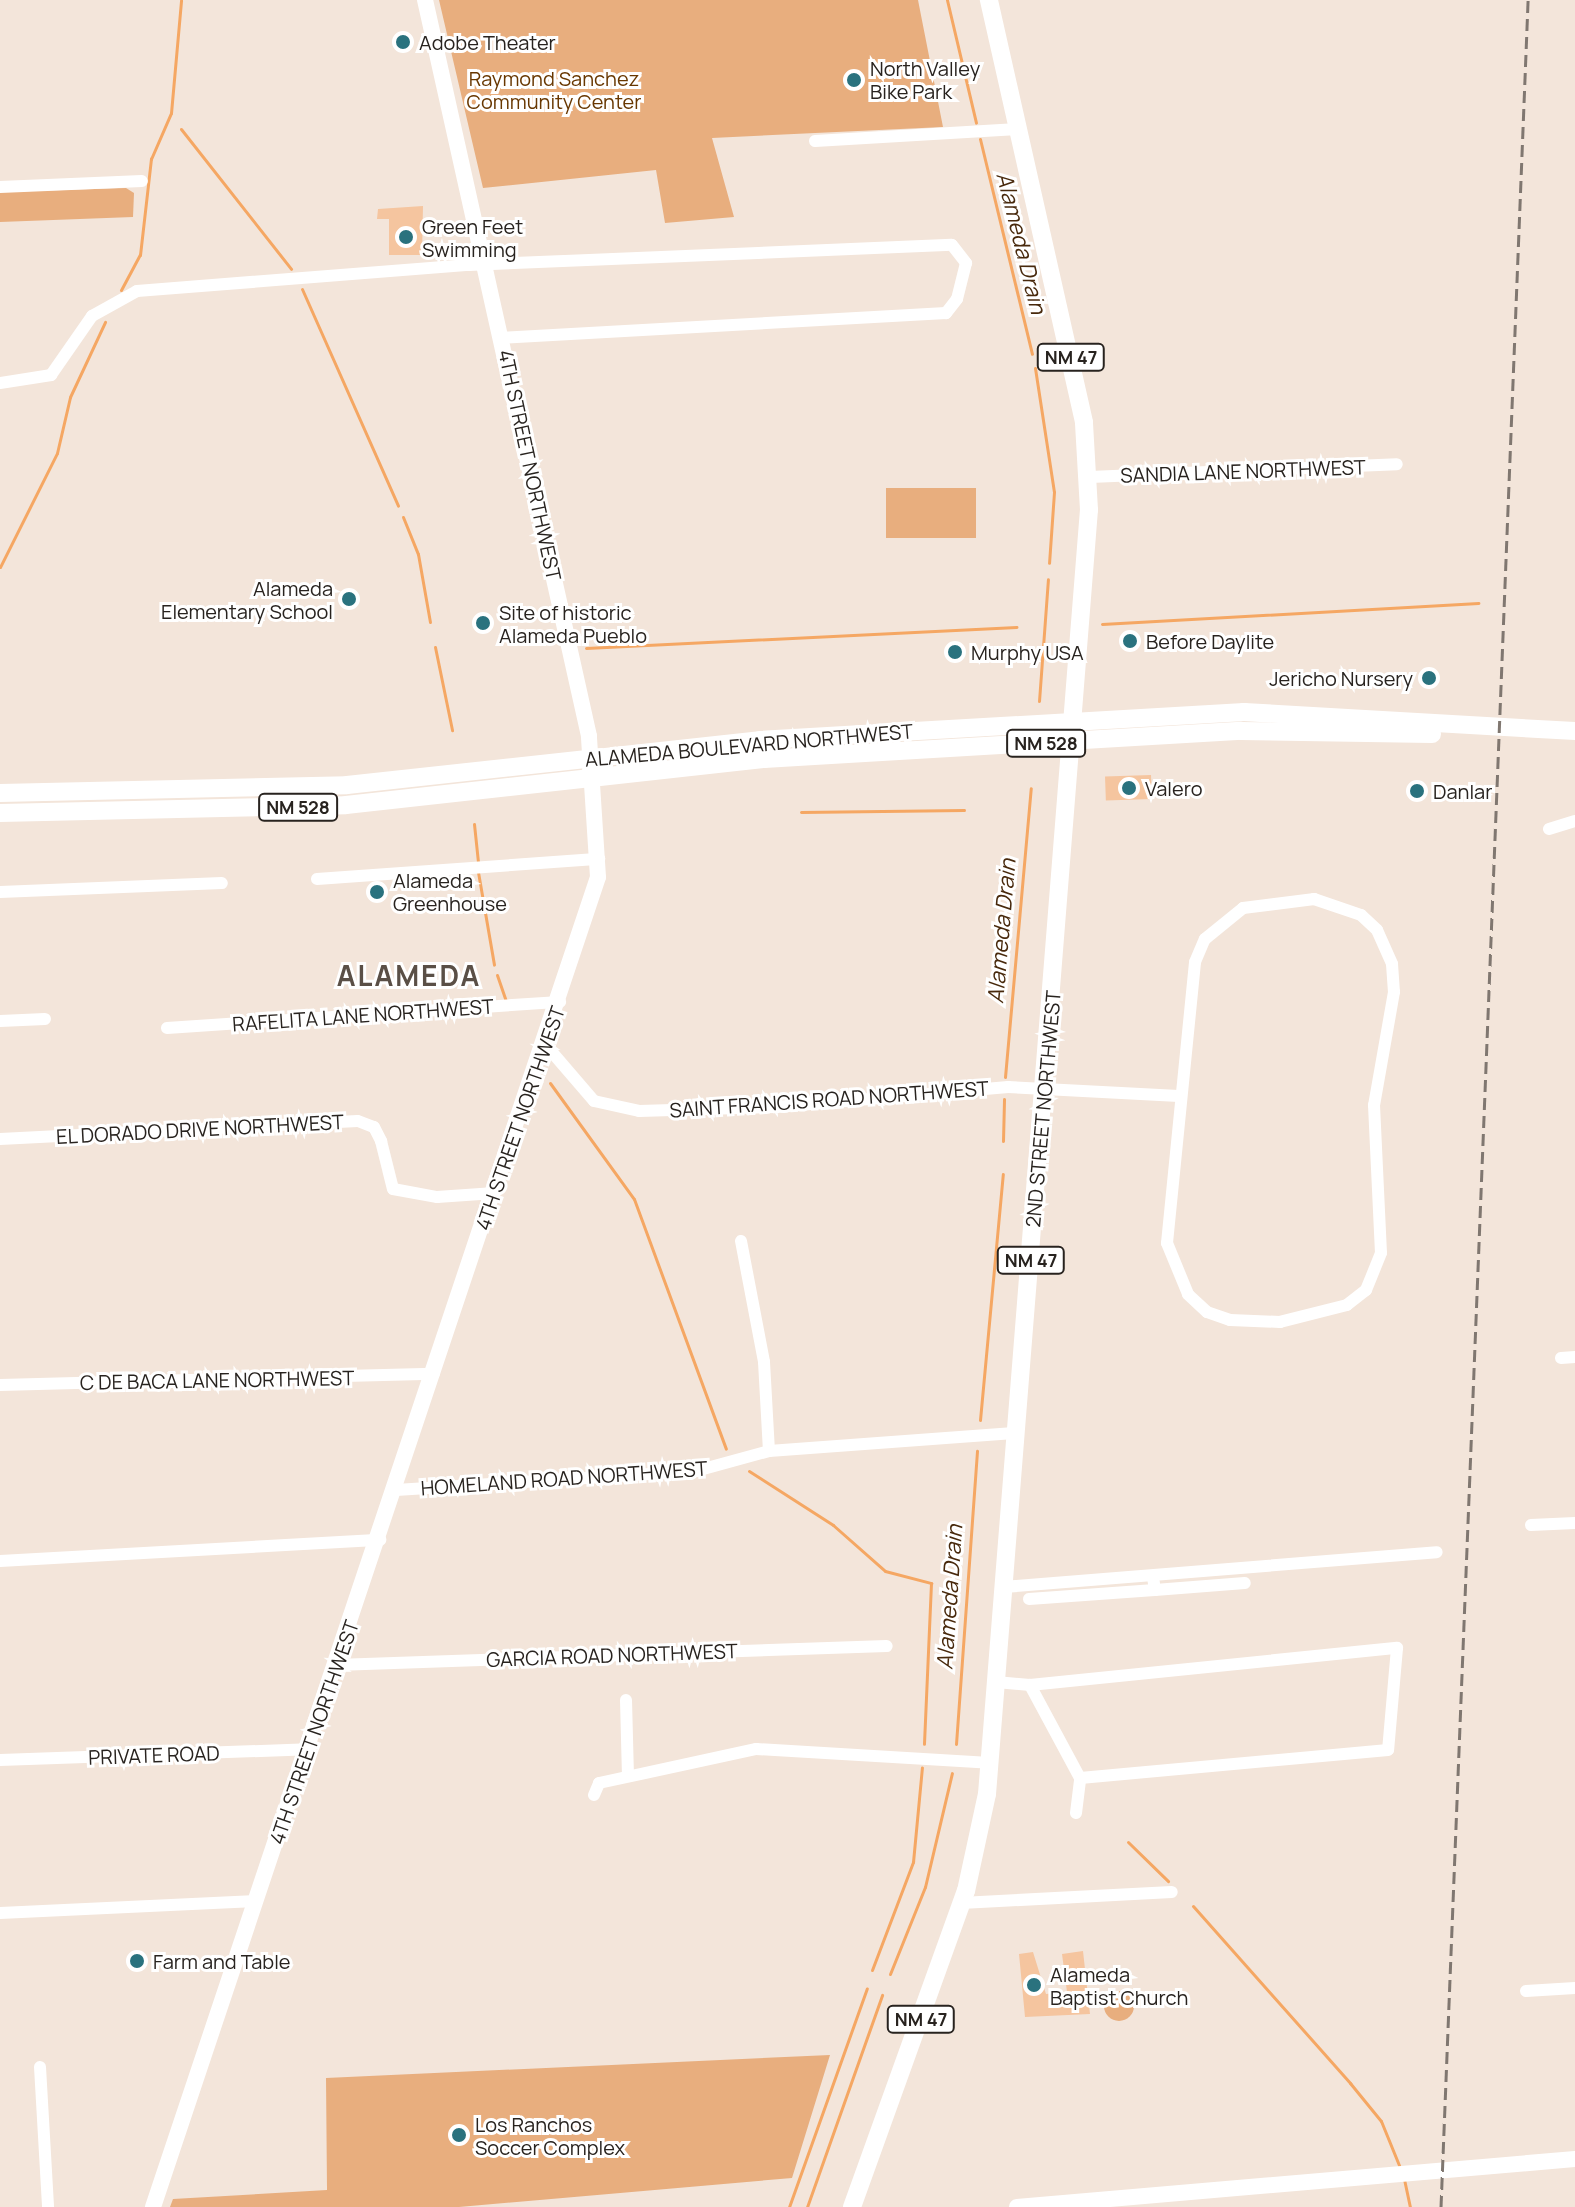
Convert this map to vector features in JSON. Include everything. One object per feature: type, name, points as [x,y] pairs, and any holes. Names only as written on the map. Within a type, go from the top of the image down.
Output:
[{"type":"main road","name":"4TH STREET NORTHWEST","points":[[153,2207],[560,1002],[599,859],[593,767],[502,338],[425,0]]},
{"type":"main road","name":"2ND STREET NORTHWEST","points":[[852,2207],[961,1903],[990,1763],[1045,1088],[1090,477],[1082,409],[989,0]]},
{"type":"main road","name":"ALAMEDA BOULEVARD NORTHWEST","points":[[0,813],[346,805],[593,767],[1072,721],[1244,712],[1498,732]]},
{"type":"main road","name":"ALAMEDA BOULEVARD NORTHWEST","points":[[0,793],[274,789],[593,767],[1241,731],[1498,732]]},
{"type":"main road","name":"NM 528","points":[[1498,732],[1575,731]]},
{"type":"main road","name":"NM 528","points":[[1498,732],[1575,743]]},
{"type":"main road","points":[[1017,2207],[1575,2159]]},
{"type":"street","points":[[815,141],[1018,129]]},
{"type":"street","points":[[0,187],[142,181]]},
{"type":"street","points":[[0,383],[51,375],[92,316],[137,291],[486,268],[952,245],[966,263],[957,299],[946,313],[502,338]]},
{"type":"street","name":"SANDIA LANE NORTHWEST","points":[[1090,477],[1397,464]]},
{"type":"street","points":[[1549,829],[1575,821]]},
{"type":"street","points":[[317,879],[599,859]]},
{"type":"street","points":[[0,892],[222,883]]},
{"type":"street","points":[[1314,899],[1341,906],[1377,930],[1392,964],[1394,992],[1374,1105],[1381,1253],[1366,1290],[1323,1314],[1280,1322],[1230,1320],[1207,1312],[1188,1294],[1167,1243],[1179,1096],[1195,962],[1221,922],[1272,901],[1314,899]]},
{"type":"street","name":"RAFELITA LANE NORTHWEST","points":[[167,1028],[560,1002]]},
{"type":"street","points":[[0,1021],[45,1019]]},
{"type":"street","name":"SAINT FRANCIS ROAD NORTHWEST","points":[[545,1044],[594,1101],[639,1111],[1045,1088],[1179,1096]]},
{"type":"street","name":"EL DORADO DRIVE NORTHWEST","points":[[0,1139],[358,1121],[374,1127],[381,1141],[393,1189],[437,1197],[495,1193]]},
{"type":"street","points":[[741,1241],[764,1362],[769,1451]]},
{"type":"street","points":[[1561,1358],[1575,1357]]},
{"type":"street","name":"C DE BACA LANE NORTHWEST","points":[[0,1385],[434,1374]]},
{"type":"street","name":"HOMELAND ROAD NORTHWEST","points":[[396,1490],[696,1471],[769,1451],[1017,1433]]},
{"type":"street","points":[[1531,1525],[1575,1523]]},
{"type":"street","points":[[0,1561],[380,1540]]},
{"type":"street","points":[[1029,1599],[1437,1552]]},
{"type":"street","points":[[1004,1587],[1245,1583]]},
{"type":"street","name":"GARCIA ROAD NORTHWEST","points":[[336,1665],[887,1646]]},
{"type":"street","points":[[996,1682],[1030,1685],[1397,1648],[1388,1750],[1080,1778]]},
{"type":"street","points":[[1030,1685],[1080,1778],[1076,1813]]},
{"type":"street","points":[[626,1700],[628,1775]]},
{"type":"street","name":"PRIVATE ROAD","points":[[0,1760],[308,1749]]},
{"type":"street","points":[[594,1795],[599,1783],[756,1749],[990,1763]]},
{"type":"street","points":[[961,1903],[1172,1892]]},
{"type":"street","points":[[0,1913],[257,1901]]},
{"type":"street","points":[[1526,1991],[1575,1988]]},
{"type":"street","points":[[40,2067],[48,2207]]},
{"type":"green space","name":"Raymond Sanchez Community Center","points":[[439,0],[918,0],[943,127],[712,138],[734,217],[665,223],[656,170],[483,188]]},
{"type":"green space","points":[[126,188],[134,193],[133,217],[0,222],[0,192]]},
{"type":"green space","points":[[886,488],[976,488],[976,538],[886,538]]},
{"type":"green space","points":[[1119,1991],[1130,1995],[1134,2006],[1130,2017],[1119,2021],[1108,2017],[1104,2006],[1108,1995]]},
{"type":"green space","points":[[830,2055],[792,2178],[459,2207],[170,2207],[173,2199],[327,2190],[326,2078]]},
{"type":"building","name":"Green Feet Swimming","points":[[423,206],[422,255],[389,255],[389,219],[377,219],[378,209]]},
{"type":"building","name":"Valero","points":[[1151,775],[1152,799],[1106,801],[1105,777]]},
{"type":"building","name":"Alameda Baptist Church","points":[[1083,1951],[1090,2014],[1025,2017],[1019,1954],[1033,1952],[1046,1994],[1067,1992],[1062,1954]]},
{"type":"waterway","points":[[121,290],[140,255],[151,159],[171,113],[181,0]]},
{"type":"waterway","name":"Alameda Drain","points":[[947,0],[976,123]]},
{"type":"waterway","points":[[181,129],[291,269]]},
{"type":"waterway","name":"Alameda Drain","points":[[980,139],[1032,354]]},
{"type":"waterway","points":[[302,289],[398,506]]},
{"type":"waterway","points":[[0,567],[57,453],[70,397],[105,322]]},
{"type":"waterway","name":"Alameda Drain","points":[[1035,368],[1054,492],[1049,563]]},
{"type":"waterway","points":[[403,517],[418,554],[430,622]]},
{"type":"waterway","name":"Alameda Drain","points":[[1039,701],[1048,579]]},
{"type":"waterway","points":[[1102,624],[1478,603]]},
{"type":"waterway","points":[[586,648],[1016,627]]},
{"type":"waterway","points":[[435,647],[452,730]]},
{"type":"waterway","name":"Alameda Drain","points":[[1005,1077],[1031,788]]},
{"type":"waterway","points":[[801,812],[964,810]]},
{"type":"waterway","points":[[474,824],[478,862]]},
{"type":"waterway","points":[[478,872],[494,965]]},
{"type":"waterway","points":[[497,975],[506,1001]]},
{"type":"waterway","points":[[550,1083],[634,1199],[726,1449]]},
{"type":"waterway","points":[[1003,1141],[1004,1099]]},
{"type":"waterway","name":"Alameda Drain","points":[[980,1420],[1003,1174]]},
{"type":"waterway","name":"Alameda Drain","points":[[956,1744],[977,1451]]},
{"type":"waterway","points":[[749,1471],[833,1525],[885,1571],[931,1583],[924,1744]]},
{"type":"waterway","points":[[872,1970],[913,1862],[922,1767]]},
{"type":"waterway","name":"Alameda Drain","points":[[890,1974],[925,1887],[952,1773]]},
{"type":"waterway","points":[[1128,1842],[1168,1881]]},
{"type":"waterway","points":[[1193,1906],[1381,2121],[1399,2165]]},
{"type":"waterway","points":[[789,2207],[867,1988]]},
{"type":"waterway","name":"Alameda Drain","points":[[807,2207],[882,1995]]},
{"type":"waterway","points":[[1404,2179],[1410,2207]]},
{"type":"railway","points":[[1441,2207],[1528,0]]},
{"type":"place","name":"Adobe Theater","points":[[403,42]]},
{"type":"place","name":"North Valley Bike Park","points":[[854,80]]},
{"type":"place","name":"Green Feet Swimming","points":[[406,237]]},
{"type":"place","name":"Alameda Elementary School","points":[[349,599]]},
{"type":"place","name":"Site of historic Alameda Pueblo","points":[[483,623]]},
{"type":"place","name":"Before Daylite","points":[[1130,641]]},
{"type":"place","name":"Murphy USA","points":[[955,652]]},
{"type":"place","name":"Jericho Nursery","points":[[1429,678]]},
{"type":"place","name":"Valero","points":[[1129,788]]},
{"type":"place","name":"Danlar","points":[[1417,791]]},
{"type":"place","name":"Alameda Greenhouse","points":[[377,892]]},
{"type":"place","name":"Farm and Table","points":[[137,1961]]},
{"type":"place","name":"Alameda Baptist Church","points":[[1034,1985]]},
{"type":"place","name":"Los Ranchos Soccer Complex","points":[[459,2135]]},
{"type":"district","name":"ALAMEDA","points":[[409,975]]}]
